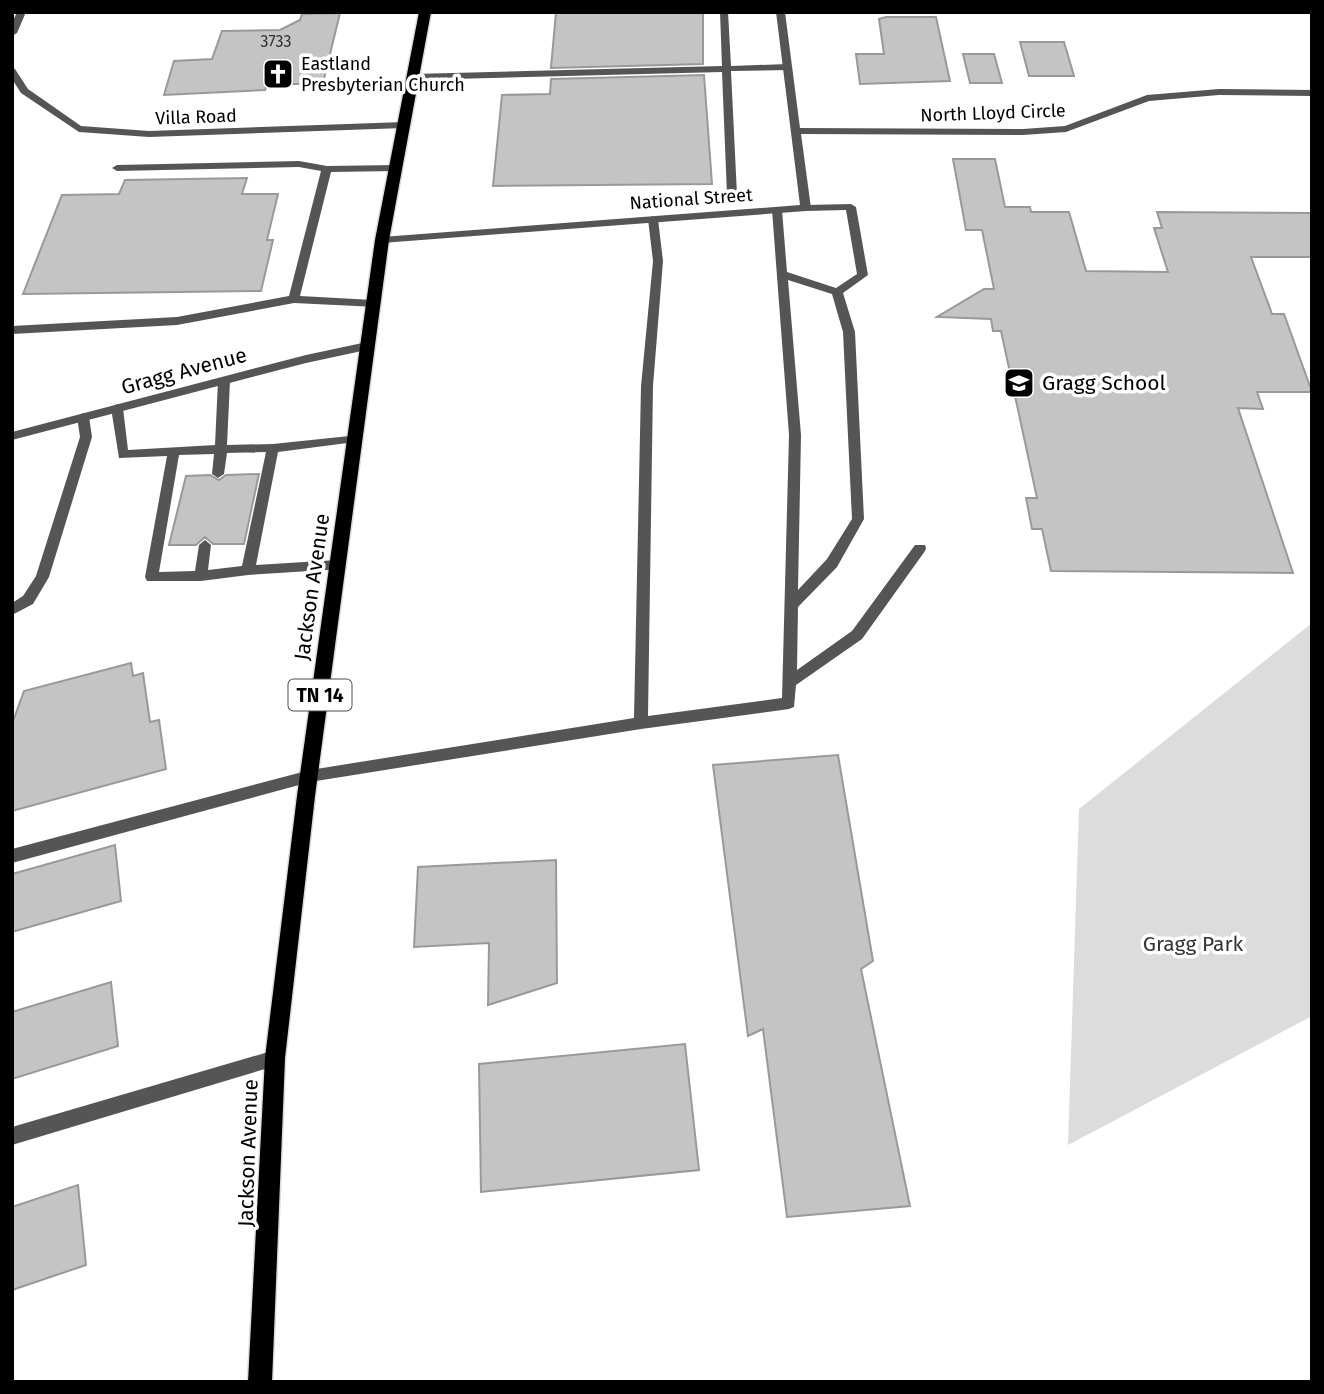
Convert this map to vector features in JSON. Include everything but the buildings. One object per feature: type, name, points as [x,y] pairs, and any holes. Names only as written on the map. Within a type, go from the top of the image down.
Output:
[{"type":"main road","name":"Jackson Avenue","points":[[260,1382],[275,1058],[337,565],[382,240],[425,12]]},
{"type":"street","points":[[12,33],[22,12]]},
{"type":"street","points":[[724,12],[732,195]]},
{"type":"street","points":[[780,12],[806,208]]},
{"type":"street","points":[[414,77],[786,67]]},
{"type":"street","name":"Villa Road","points":[[12,71],[24,91],[79,129],[149,134],[404,125]]},
{"type":"street","name":"North Lloyd Circle","points":[[795,131],[1066,129],[1147,98],[1219,92],[1312,93]]},
{"type":"street","points":[[117,167],[299,164],[327,169],[396,168]]},
{"type":"street","points":[[294,299],[327,169]]},
{"type":"street","name":"National Street","points":[[382,240],[851,206],[863,275],[837,292]]},
{"type":"street","points":[[12,856],[310,776],[641,723],[789,703],[795,435],[777,210]]},
{"type":"street","points":[[641,723],[647,386],[658,261],[653,219]]},
{"type":"street","points":[[781,274],[837,292],[849,332],[858,519],[832,564],[791,606]]},
{"type":"street","points":[[12,330],[177,321],[294,299],[373,304]]},
{"type":"street","name":"Gragg Avenue","points":[[12,436],[224,380],[367,346]]},
{"type":"street","points":[[218,474],[224,380]]},
{"type":"street","points":[[117,408],[123,455],[273,448],[355,438]]},
{"type":"street","points":[[12,610],[28,600],[42,577],[86,437],[83,417]]},
{"type":"street","points":[[248,570],[273,448]]},
{"type":"street","points":[[174,452],[152,577],[201,576],[248,570],[337,565]]},
{"type":"street","points":[[201,576],[205,544]]},
{"type":"street","points":[[789,683],[857,635],[920,548]]},
{"type":"street","points":[[12,1136],[275,1058]]},
{"type":"green space","name":"Gragg Park","points":[[1312,623],[1312,1016],[1068,1145],[1079,809]]},
{"type":"place","name":"Eastland Presbyterian Church","points":[[278,74]]},
{"type":"place","name":"Gragg School","points":[[1019,383]]}]
